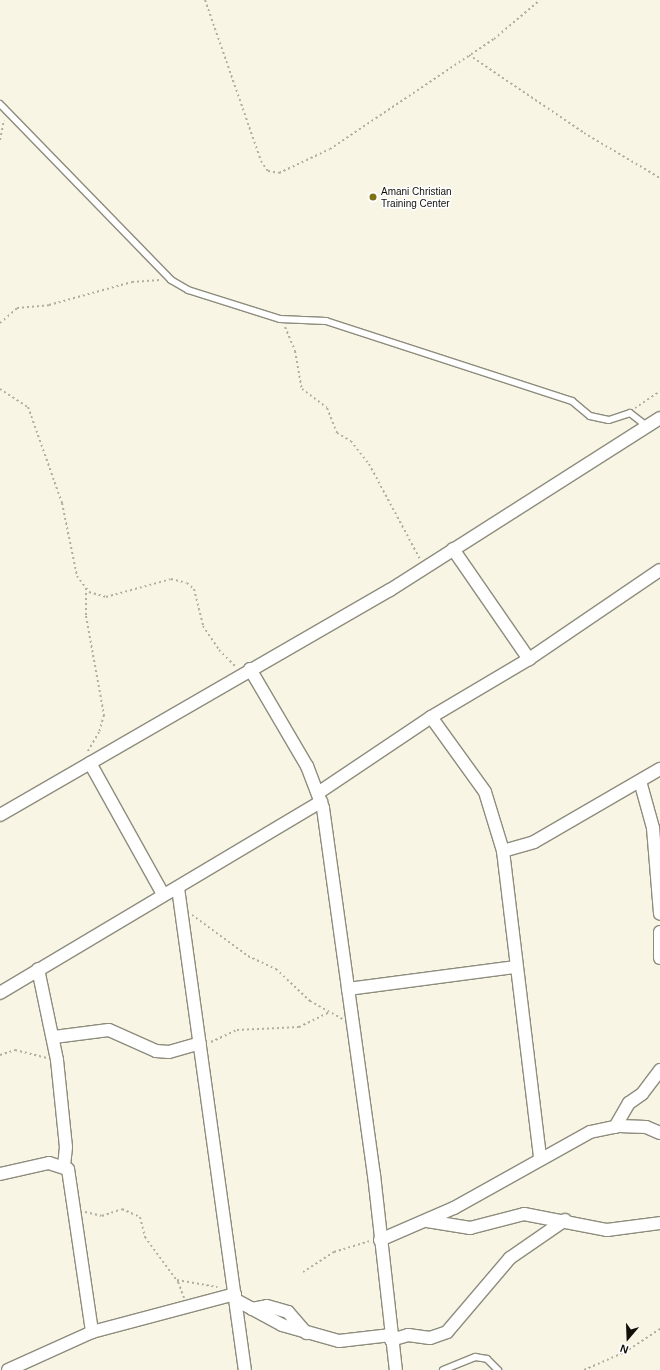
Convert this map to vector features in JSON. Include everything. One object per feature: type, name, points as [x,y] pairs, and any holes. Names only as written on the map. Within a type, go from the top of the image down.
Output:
[{"type":"street","points":[[0,815],[246,671],[390,590],[423,566],[453,549],[660,418]]},
{"type":"street","points":[[453,549],[529,659]]},
{"type":"street","points":[[0,993],[163,894],[178,888],[319,797],[431,717],[529,659],[660,570]]},
{"type":"street","points":[[246,671],[307,766],[319,797],[354,1027],[396,1370]]},
{"type":"street","points":[[431,717],[485,792],[503,851],[540,1159]]},
{"type":"street","points":[[89,764],[163,894]]},
{"type":"street","points":[[503,851],[534,842],[660,769]]},
{"type":"street","points":[[640,781],[653,828],[660,914]]},
{"type":"street","points":[[178,888],[183,908],[245,1370]]},
{"type":"street","points":[[660,932],[660,958]]},
{"type":"street","points":[[348,989],[516,967]]},
{"type":"street","points":[[38,969],[54,1037],[66,1147],[64,1166],[71,1177],[92,1332]]},
{"type":"street","points":[[54,1037],[109,1030],[121,1032],[156,1051],[169,1052],[201,1045]]},
{"type":"street","points":[[615,1127],[629,1103],[642,1094],[660,1070]]},
{"type":"street","points":[[380,1238],[427,1221],[590,1132],[615,1127],[646,1127],[660,1133]]},
{"type":"street","points":[[0,1174],[49,1163],[64,1166]]},
{"type":"street","points":[[427,1221],[470,1228],[524,1214],[565,1220],[607,1230],[660,1223]]},
{"type":"street","points":[[8,1370],[92,1332],[234,1296],[252,1309],[306,1333],[339,1341],[408,1335],[430,1338],[447,1332],[510,1258],[565,1220]]},
{"type":"lane","points":[[0,104],[171,280],[202,295],[280,319],[317,319],[423,350],[572,401],[599,419],[609,420],[630,413],[648,427]]},
{"type":"lane","points":[[443,1370],[475,1357],[487,1359],[498,1370]]},
{"type":"path","points":[[205,0],[261,161],[268,172],[279,173],[330,149],[470,55],[540,0]]},
{"type":"path","points":[[470,55],[584,133],[660,178]]},
{"type":"path","points":[[0,140],[4,120],[12,116]]},
{"type":"path","points":[[0,323],[17,308],[49,305],[132,282],[171,280]]},
{"type":"path","points":[[280,319],[295,350],[302,389],[327,408],[336,433],[351,441],[370,464],[423,566]]},
{"type":"path","points":[[0,389],[28,406],[62,503],[77,576],[86,588],[98,596],[106,597],[171,579],[187,583],[194,589],[203,626],[218,650],[246,671]]},
{"type":"path","points":[[630,413],[660,391]]},
{"type":"path","points":[[86,588],[88,632],[104,715],[96,738],[87,750],[89,764]]},
{"type":"path","points":[[183,908],[248,956],[276,969],[310,1001],[354,1027]]},
{"type":"path","points":[[201,1045],[233,1031],[298,1027],[330,1012]]},
{"type":"path","points":[[0,1055],[15,1050],[57,1060]]},
{"type":"path","points":[[74,1207],[96,1216],[122,1209],[140,1217],[150,1245],[176,1280],[186,1307]]},
{"type":"path","points":[[303,1272],[334,1252],[380,1238]]},
{"type":"path","points":[[176,1280],[219,1287],[234,1296]]},
{"type":"path","points":[[584,1370],[626,1352],[660,1329]]},
{"type":"place","name":"Amani Christian Training Center","points":[[373,197]]}]
